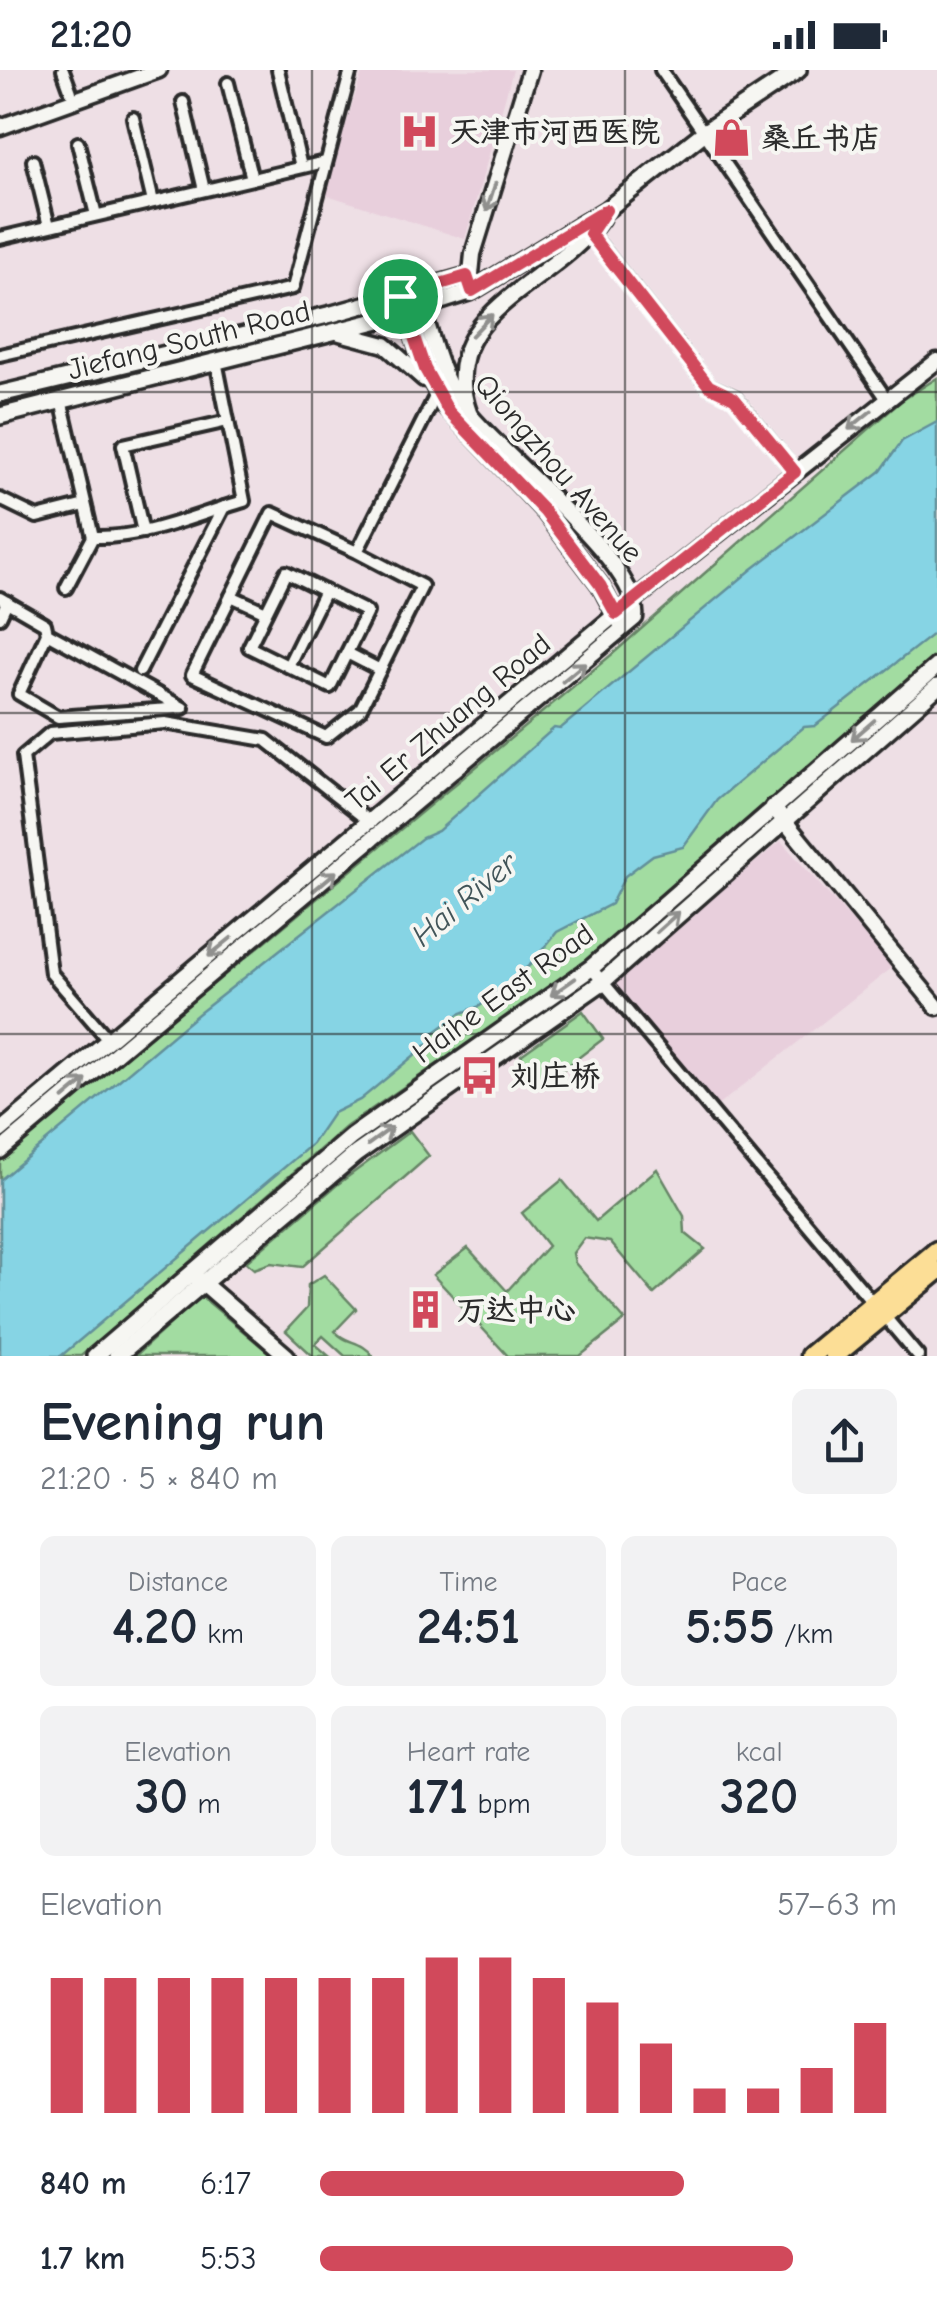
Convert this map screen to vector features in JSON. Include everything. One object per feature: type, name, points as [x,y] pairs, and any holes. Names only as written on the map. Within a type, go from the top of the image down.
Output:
[{"type":"main road","name":"Jiefang South Road","points":[[0,416],[423,308],[606,210],[706,131],[798,70]]},
{"type":"main road","points":[[469,414],[459,376],[470,337],[590,234],[606,210]]},
{"type":"main road","name":"Jiefang South Road","points":[[0,394],[417,291],[469,283]]},
{"type":"main road","name":"Haihe East Road","points":[[95,1356],[356,1154],[601,982],[937,666]]},
{"type":"main road","name":"Haihe East Road","points":[[117,1356],[196,1277],[351,1137],[590,968],[937,687]]},
{"type":"main road","points":[[834,1356],[937,1251]]},
{"type":"main road","points":[[810,1356],[937,1271]]},
{"type":"street","points":[[63,70],[71,92]]},
{"type":"street","points":[[0,127],[159,70]]},
{"type":"street","points":[[278,70],[302,167]]},
{"type":"street","points":[[0,355],[293,288],[351,70]]},
{"type":"street","points":[[469,283],[530,70]]},
{"type":"street","points":[[661,70],[886,398]]},
{"type":"street","points":[[228,83],[252,179]]},
{"type":"street","points":[[183,102],[204,190]]},
{"type":"street","points":[[133,118],[153,202]]},
{"type":"street","points":[[78,144],[96,215]]},
{"type":"street","points":[[33,162],[49,226]]},
{"type":"street","points":[[0,237],[325,162]]},
{"type":"street","points":[[590,234],[709,386],[734,398],[795,472]]},
{"type":"street","name":"Qiongzhou Avenue","points":[[400,296],[436,393],[458,422],[544,511],[600,585],[623,630],[636,618],[635,599],[583,530],[469,414],[453,392],[417,291]]},
{"type":"street","points":[[330,333],[354,334],[385,345],[409,362],[436,393],[356,552]]},
{"type":"street","points":[[93,537],[143,532],[244,501],[216,361]]},
{"type":"street","name":"Tai Er Zhuang Road","points":[[0,1131],[372,823],[616,614],[937,361]]},
{"type":"street","points":[[60,400],[93,537],[66,588]]},
{"type":"street","points":[[143,532],[123,445],[228,421]]},
{"type":"street","points":[[0,499],[37,517],[85,504]]},
{"type":"street","points":[[140,671],[224,507]]},
{"type":"street","points":[[272,513],[356,552],[422,586],[360,710],[326,737],[192,675],[272,513]]},
{"type":"street","points":[[286,572],[367,612],[330,687],[249,647],[266,612],[286,572]]},
{"type":"street","points":[[288,666],[326,591]]},
{"type":"street","points":[[231,596],[266,612]]},
{"type":"street","points":[[0,617],[4,600],[46,624],[47,633],[19,694],[58,717],[183,708],[47,633]]},
{"type":"street","name":"Tai Er Zhuang Road","points":[[0,1152],[623,630]]},
{"type":"street","points":[[347,652],[380,670]]},
{"type":"street","points":[[108,1039],[51,973],[23,756],[50,732],[165,723],[266,740],[372,823]]},
{"type":"street","points":[[781,811],[937,992]]},
{"type":"street","points":[[781,811],[937,1006]]},
{"type":"street","points":[[590,968],[918,1356]]},
{"type":"street","points":[[196,1277],[287,1356]]},
{"type":"shaded area","name":"天津市河西医院","points":[[363,70],[513,70],[465,239],[324,194]]},
{"type":"shaded area","points":[[781,841],[893,967],[716,1107],[609,984]]},
{"type":"green space","points":[[937,378],[937,654],[580,966],[347,1126],[81,1356],[0,1356],[0,1161],[616,651],[901,401]]},
{"type":"green space","points":[[583,1011],[603,1039],[540,1087],[521,1055]]},
{"type":"green space","points":[[410,1131],[429,1156],[302,1267],[271,1263],[254,1269],[246,1262],[338,1184]]},
{"type":"green space","points":[[657,1169],[684,1216],[685,1233],[705,1249],[654,1294],[610,1242],[584,1238],[573,1253],[575,1263],[625,1320],[580,1356],[508,1356],[433,1275],[468,1248],[507,1291],[548,1246],[522,1213],[562,1180],[596,1221]]},
{"type":"green space","points":[[324,1275],[356,1309],[335,1331],[373,1356],[345,1356],[323,1336],[315,1344],[329,1356],[313,1356],[286,1331],[307,1308],[308,1285]]},
{"type":"green space","points":[[201,1296],[273,1356],[135,1356]]},
{"type":"water","name":"Hai River","points":[[937,422],[937,631],[815,726],[804,727],[717,800],[683,847],[653,855],[625,876],[611,904],[557,932],[531,964],[480,1006],[459,1014],[360,1100],[333,1113],[312,1144],[61,1356],[0,1356],[0,1180],[198,1014],[422,838],[438,831],[554,728],[560,729],[751,570],[881,471],[902,441]]},
{"type":"place","name":"天津市河西医院","points":[[420,132]]},
{"type":"place","name":"桑丘书店","points":[[731,138]]},
{"type":"place","name":"刘庄桥","points":[[480,1076]]},
{"type":"place","name":"万达中心","points":[[426,1310]]},
{"type":"route","points":[[606,210],[590,234],[650,313],[678,340],[709,386],[734,398],[795,472],[616,614],[600,585],[544,511],[458,422],[436,393],[400,296],[467,276],[472,291],[606,210]]}]
